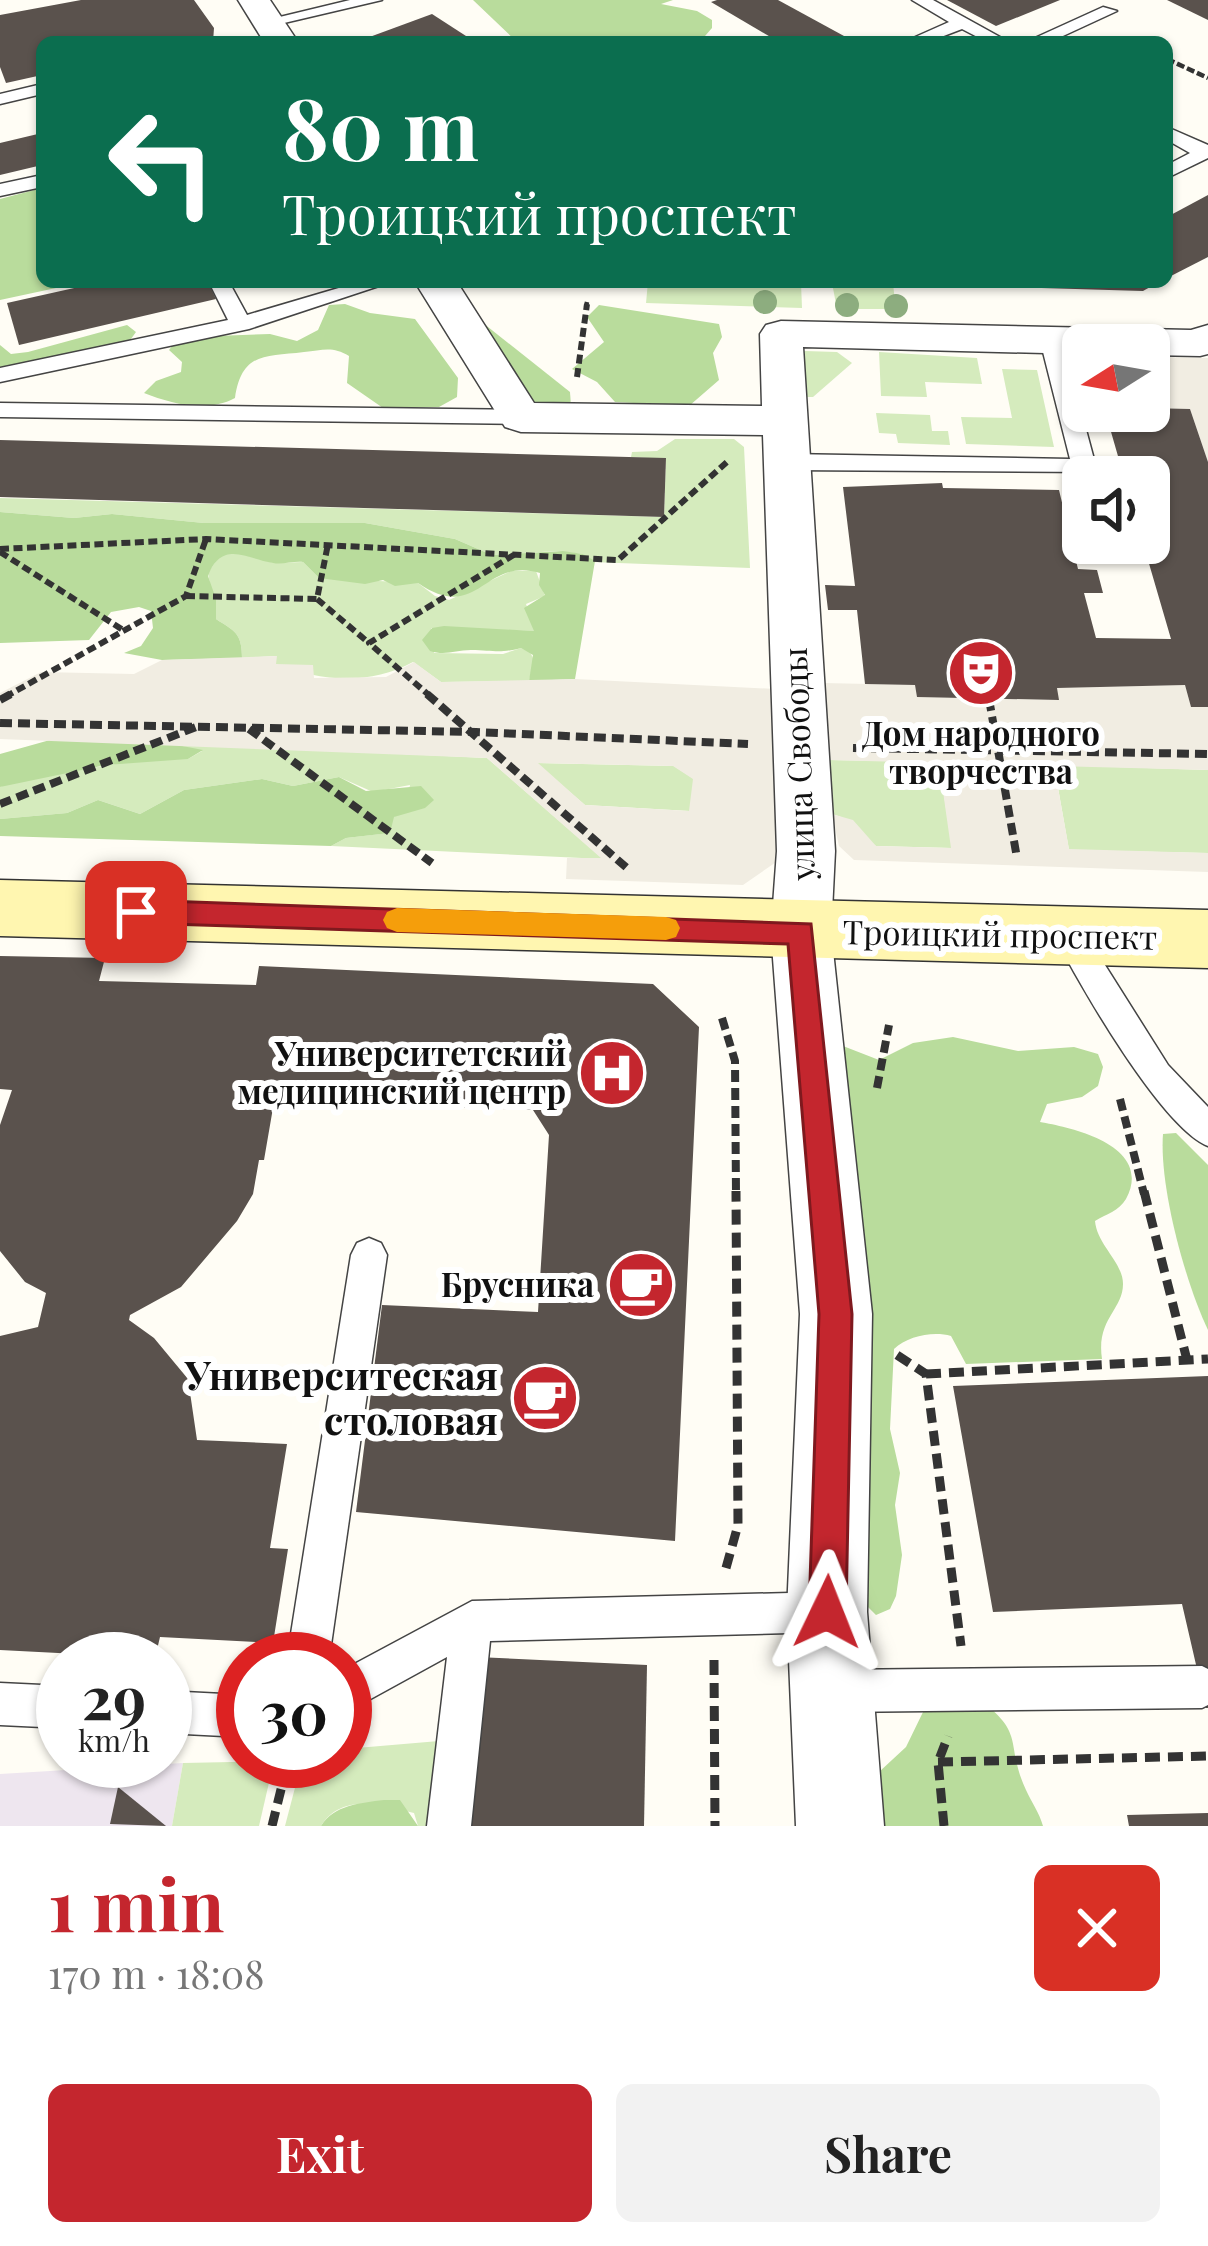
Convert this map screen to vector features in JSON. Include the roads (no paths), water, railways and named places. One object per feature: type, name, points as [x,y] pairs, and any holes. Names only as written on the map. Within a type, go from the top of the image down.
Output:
[{"type":"main road","name":"Троицкий проспект","points":[[0,908],[801,932],[1208,938]]},
{"type":"street","points":[[440,288],[521,417],[771,444]]},
{"type":"street","name":"улица Свободы","points":[[840,1826],[827,1612],[836,1314],[801,932],[806,851],[771,444],[782,334],[1051,340]]},
{"type":"street","points":[[1051,340],[1200,343],[1208,338]]},
{"type":"lane","points":[[920,0],[988,36]]},
{"type":"lane","points":[[267,21],[372,5]]},
{"type":"lane","points":[[1049,36],[1109,10]]},
{"type":"lane","points":[[928,36],[962,23]]},
{"type":"lane","points":[[0,99],[36,90]]},
{"type":"lane","points":[[1173,136],[1206,152]]},
{"type":"lane","points":[[1173,169],[1206,152]]},
{"type":"lane","points":[[0,190],[36,182]]},
{"type":"lane","points":[[222,288],[241,324]]},
{"type":"lane","points":[[0,375],[241,324],[361,288]]},
{"type":"lane","points":[[771,444],[1084,467],[1051,340]]},
{"type":"lane","points":[[0,410],[521,417]]},
{"type":"lane","points":[[1070,936],[1157,1075],[1208,1130]]},
{"type":"lane","points":[[312,1632],[369,1255]]},
{"type":"lane","points":[[372,1677],[472,1621],[827,1612]]},
{"type":"lane","points":[[449,1826],[472,1621]]},
{"type":"lane","points":[[833,1690],[1202,1687]]},
{"type":"lane","points":[[0,1704],[36,1706]]},
{"type":"place","name":"Дом народного творчества","points":[[981,673]]},
{"type":"place","name":"Университетский медицинский центр","points":[[612,1073]]},
{"type":"place","name":"Брусника","points":[[641,1285]]},
{"type":"place","name":"Университеская столовая","points":[[545,1398]]}]
